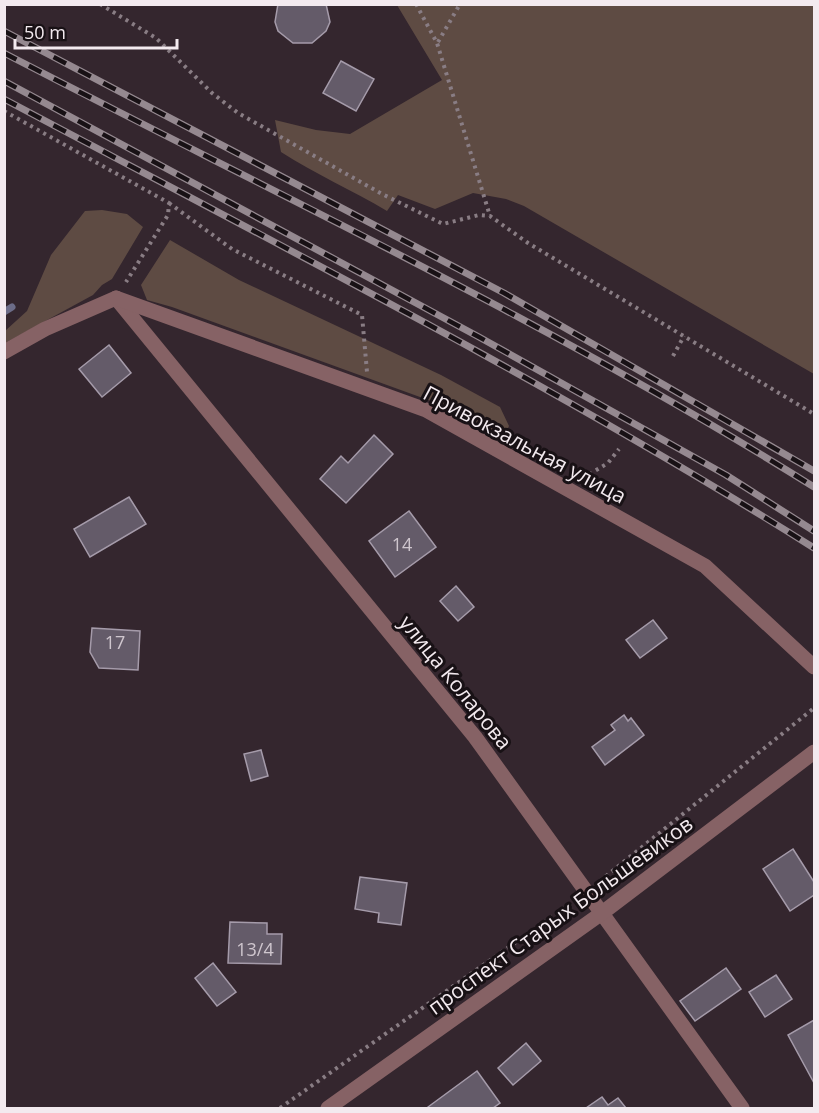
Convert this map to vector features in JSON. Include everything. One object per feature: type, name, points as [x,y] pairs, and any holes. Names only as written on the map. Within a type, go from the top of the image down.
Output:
[{"type":"street","points":[[4,352],[45,329],[116,298]]},
{"type":"street","name":"Привокзальная улица","points":[[116,298],[426,410],[705,566],[814,667]]},
{"type":"street","name":"улица Коларова","points":[[116,298],[475,737],[742,1108]]},
{"type":"street","name":"проспект Старых Большевиков","points":[[328,1108],[602,913],[814,752]]},
{"type":"path","points":[[100,4],[156,38],[212,93],[238,113],[382,194],[443,224],[479,215],[490,216],[528,243],[814,414]]},
{"type":"path","points":[[416,4],[437,43],[490,216]]},
{"type":"path","points":[[437,43],[460,4]]},
{"type":"path","points":[[4,111],[169,203],[232,249],[362,315],[367,368],[366,389]]},
{"type":"path","points":[[116,298],[168,215],[169,203]]},
{"type":"path","points":[[673,356],[684,336]]},
{"type":"path","points":[[566,489],[608,463],[620,449]]},
{"type":"path","points":[[280,1108],[586,892],[814,708]]},
{"type":"shaded area","points":[[397,5],[814,5],[814,374],[524,206],[506,199],[473,193],[435,209],[398,195],[387,211],[281,152],[275,120],[316,130],[350,134],[442,80]]},
{"type":"shaded area","points":[[102,210],[127,214],[143,227],[112,279],[102,285],[93,295],[5,343],[5,331],[27,311],[51,255],[85,211]]},
{"type":"shaded area","points":[[170,240],[239,280],[441,375],[500,407],[509,426],[502,441],[431,401],[147,300],[141,285]]},
{"type":"building","points":[[278,4],[326,4],[330,22],[326,31],[312,43],[293,43],[278,31],[275,22]]},
{"type":"building","points":[[341,61],[374,79],[356,111],[323,93]]},
{"type":"building","points":[[109,345],[131,373],[102,397],[79,369]]},
{"type":"building","points":[[374,435],[393,454],[346,503],[320,479],[341,456],[348,463]]},
{"type":"building","points":[[129,497],[146,524],[90,557],[74,529]]},
{"type":"building","points":[[409,511],[436,547],[395,577],[369,541]]},
{"type":"building","points":[[456,586],[474,607],[458,621],[440,601]]},
{"type":"building","points":[[653,620],[667,638],[640,658],[626,640]]},
{"type":"building","points":[[92,628],[140,631],[138,670],[99,668],[90,652]]},
{"type":"building","points":[[624,715],[628,721],[631,718],[644,735],[605,765],[592,747],[615,730],[611,725]]},
{"type":"building","points":[[261,750],[268,776],[251,781],[244,754]]},
{"type":"building","points":[[793,849],[814,882],[814,895],[790,911],[763,869]]},
{"type":"building","points":[[360,877],[407,883],[401,925],[378,922],[379,913],[355,909]]},
{"type":"building","points":[[230,922],[267,923],[267,934],[282,934],[281,964],[228,963]]},
{"type":"building","points":[[213,963],[236,992],[217,1006],[195,978]]},
{"type":"building","points":[[726,968],[741,989],[695,1021],[680,1001]]},
{"type":"building","points":[[776,975],[792,999],[765,1017],[749,992]]},
{"type":"building","points":[[814,1020],[814,1083],[788,1035]]},
{"type":"building","points":[[526,1043],[541,1061],[513,1085],[498,1068]]},
{"type":"building","points":[[477,1071],[500,1103],[493,1108],[428,1107]]},
{"type":"building","points":[[602,1097],[608,1105],[618,1098],[626,1108],[586,1108]]},
{"type":"waterway","points":[[4,312],[12,307]]},
{"type":"railway","points":[[4,31],[504,293],[814,471]]},
{"type":"railway","points":[[4,53],[516,316],[716,428],[814,487]]},
{"type":"railway","points":[[4,81],[479,337],[726,475],[814,531]]},
{"type":"railway","points":[[4,99],[515,372],[616,429],[814,548]]}]
